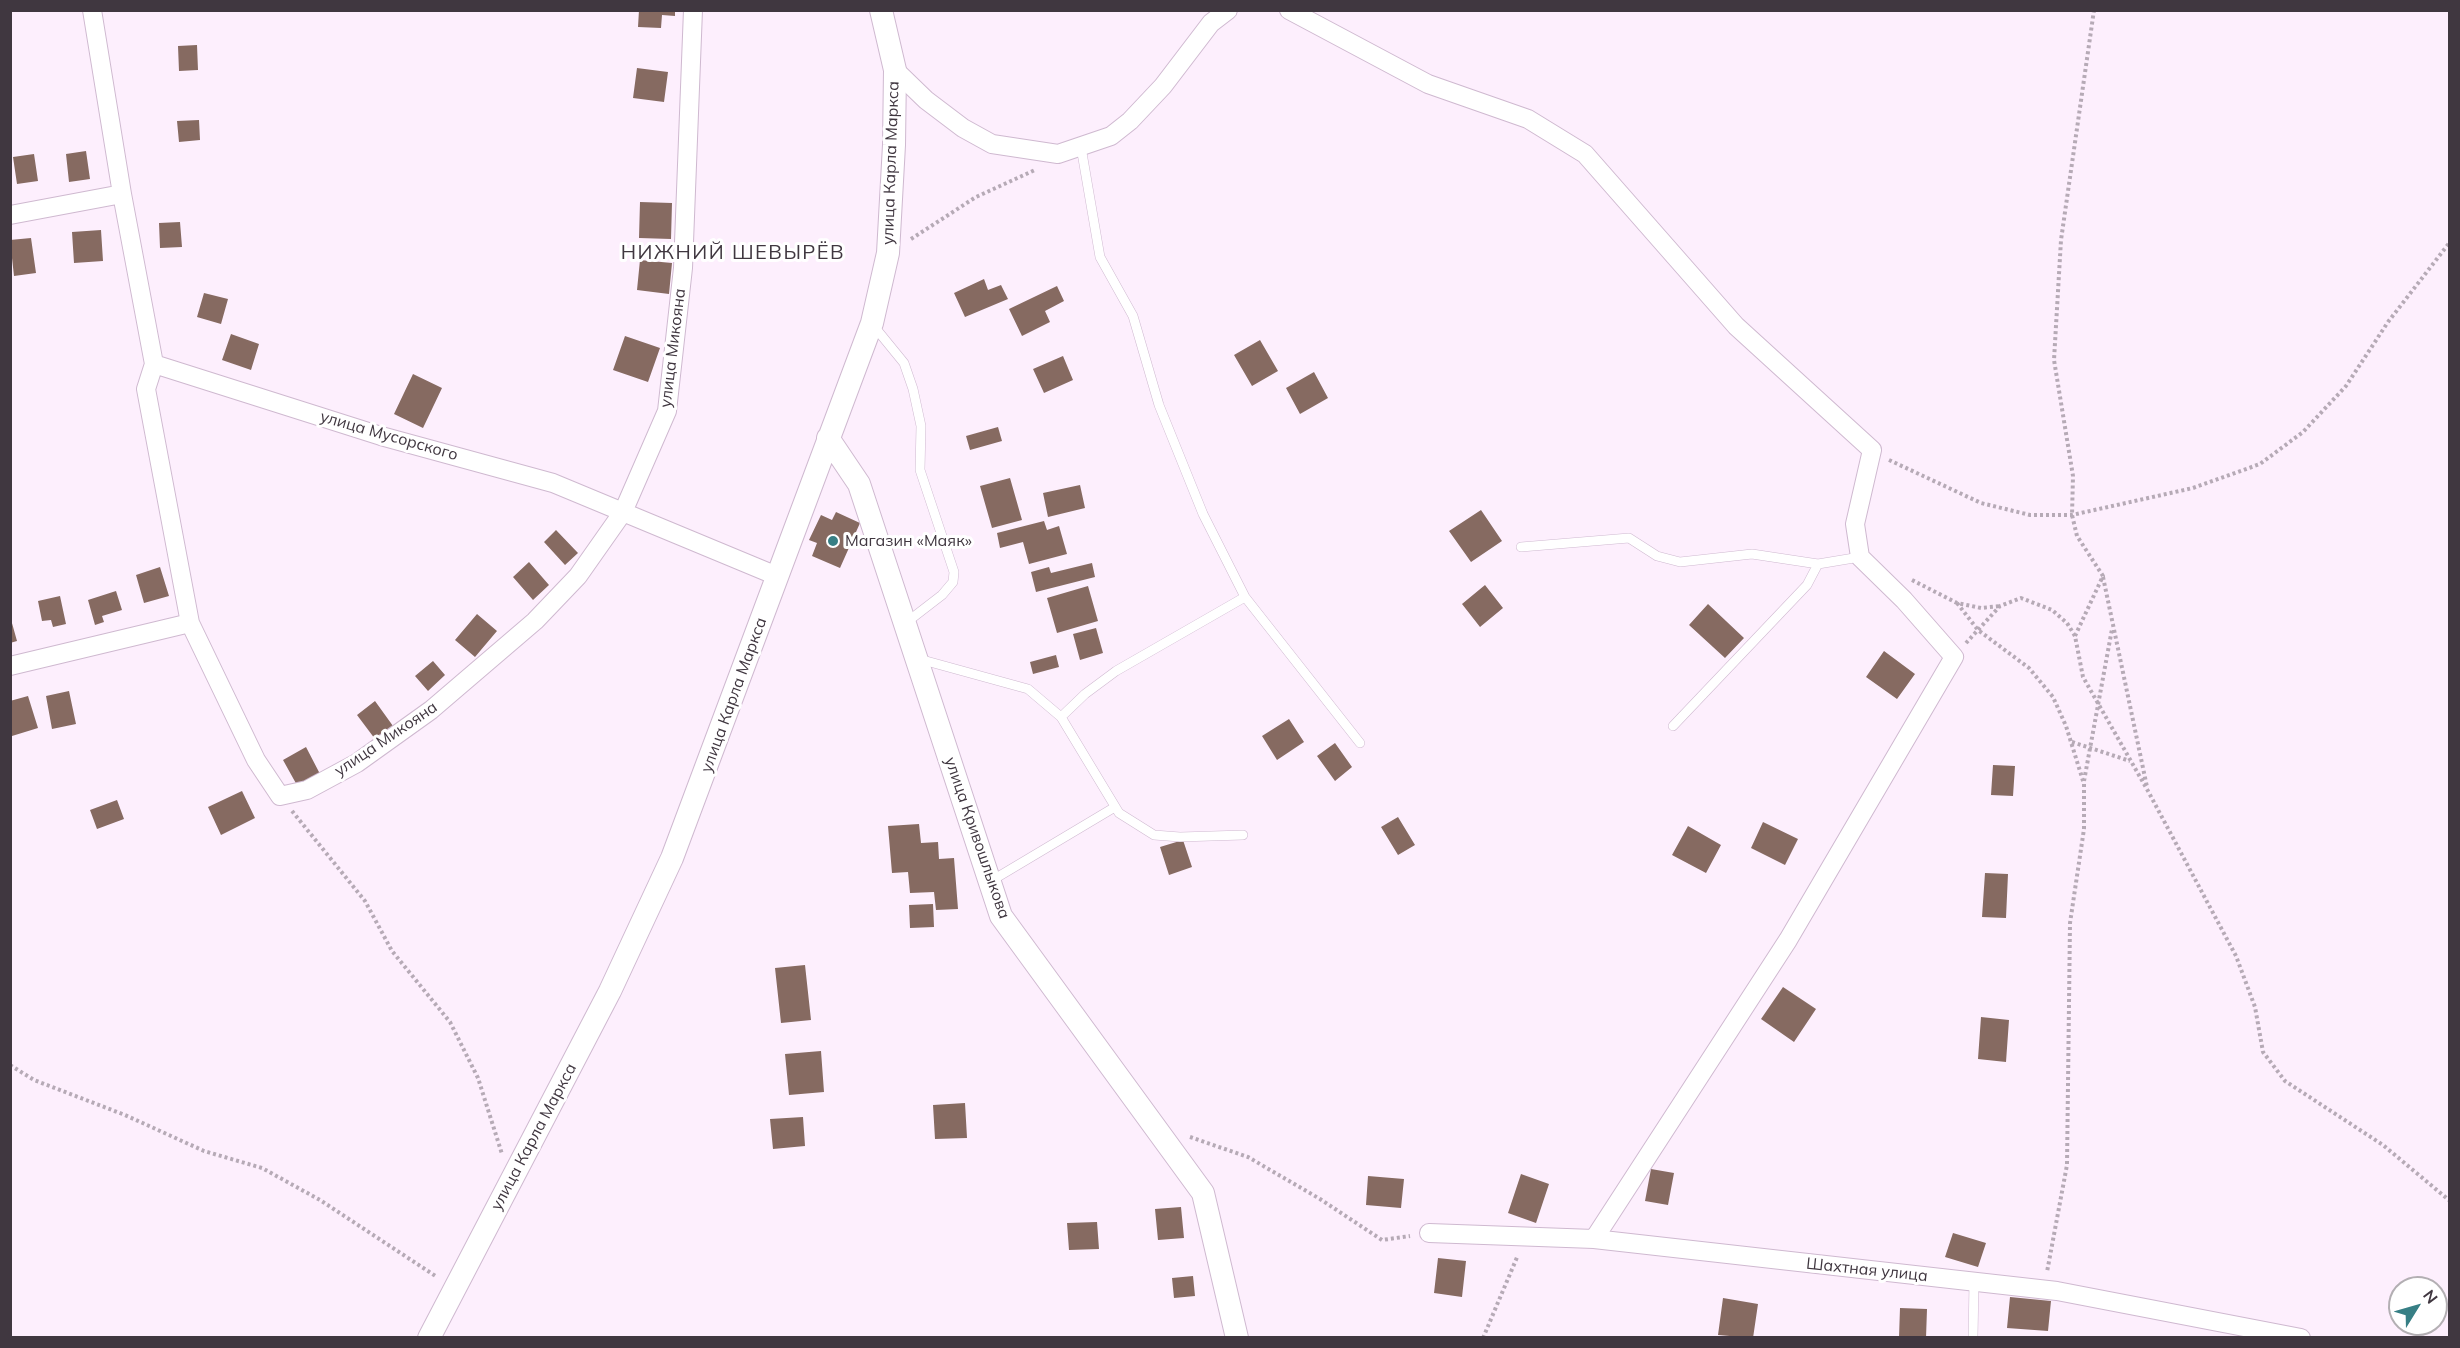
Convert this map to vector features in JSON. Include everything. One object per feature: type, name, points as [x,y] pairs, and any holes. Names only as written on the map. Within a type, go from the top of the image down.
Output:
[{"type":"street","points":[[92,10],[122,194],[154,364],[146,389],[190,622],[256,760],[280,796]]},
{"type":"street","name":"улица Микояна","points":[[280,796],[307,790],[357,763],[431,710],[549,606],[578,576],[623,512],[667,411],[683,268],[693,10]]},
{"type":"street","name":"улица Карла Маркса","points":[[429,1338],[610,991],[672,858],[872,323],[888,253],[892,195],[895,70],[881,10]]},
{"type":"street","points":[[895,70],[926,100],[963,128],[992,144],[1058,154],[1110,136],[1130,122],[1163,86],[1211,23],[1228,10]]},
{"type":"street","points":[[1289,10],[1428,84],[1528,119],[1585,154],[1736,326],[1872,450],[1855,524],[1860,557],[1904,600],[1954,657],[1788,940],[1594,1239]]},
{"type":"street","points":[[10,215],[122,194]]},
{"type":"street","name":"улица Мусорского","points":[[154,364],[381,436],[554,483],[777,576]]},
{"type":"street","name":"улица Кривошлыкова","points":[[828,438],[859,484],[1001,916],[1203,1192],[1237,1338]]},
{"type":"street","points":[[10,666],[190,622]]},
{"type":"street","name":"Шахтная улица","points":[[1429,1233],[1594,1239],[2043,1289],[2208,1328],[2301,1338]]},
{"type":"lane","points":[[1081,147],[1100,257],[1132,316],[1163,416],[1203,514],[1245,597],[1360,743]]},
{"type":"lane","points":[[872,323],[904,363],[914,389],[921,426],[920,470],[954,572],[953,582],[942,595],[905,624]]},
{"type":"lane","points":[[1521,547],[1629,538],[1658,556],[1680,562],[1752,554],[1818,564],[1860,557]]},
{"type":"lane","points":[[1672,726],[1808,585],[1818,564]]},
{"type":"lane","points":[[1060,717],[1085,694],[1116,671],[1245,597]]},
{"type":"lane","points":[[916,658],[1028,689],[1060,717],[1119,813],[1154,835],[1180,837],[1243,835]]},
{"type":"lane","points":[[989,882],[1115,807]]},
{"type":"lane","points":[[1973,1338],[1974,1282]]},
{"type":"path","points":[[2094,10],[2061,240],[2054,360],[2073,476],[2072,515],[2078,536],[2103,576],[2148,791]]},
{"type":"path","points":[[888,253],[976,197],[1028,175],[1058,154]]},
{"type":"path","points":[[1872,450],[1888,460],[1981,503],[2030,515],[2072,515],[2193,488],[2260,464],[2303,432],[2346,386],[2388,322],[2450,242]]},
{"type":"path","points":[[1880,577],[1895,575],[1916,581],[1957,603],[1981,609],[2000,606],[2021,598],[2052,610],[2067,623],[2075,636],[2083,677],[2132,761],[2235,956],[2255,1007],[2263,1052],[2285,1081],[2383,1145],[2450,1201]]},
{"type":"path","points":[[2075,636],[2103,576]]},
{"type":"path","points":[[1957,603],[1978,630],[2029,668],[2053,697],[2071,741],[2084,784]]},
{"type":"path","points":[[1954,657],[2000,606]]},
{"type":"path","points":[[2043,1289],[2067,1165],[2070,923],[2084,829],[2084,784],[2113,626]]},
{"type":"path","points":[[2071,741],[2132,761]]},
{"type":"path","points":[[280,796],[365,902],[392,951],[450,1022],[478,1078],[510,1181]]},
{"type":"path","points":[[10,1065],[34,1080],[125,1115],[204,1151],[262,1168],[320,1200],[456,1289]]},
{"type":"path","points":[[1155,1125],[1248,1157],[1382,1240],[1429,1233]]},
{"type":"path","points":[[1483,1338],[1526,1236]]},
{"type":"building","points":[[639,10],[675,10],[675,16],[662,15],[661,28],[638,27]]},
{"type":"building","points":[[197,45],[198,70],[179,71],[178,46]]},
{"type":"building","points":[[637,68],[668,72],[664,102],[633,98]]},
{"type":"building","points":[[199,120],[200,140],[179,142],[177,121]]},
{"type":"building","points":[[86,151],[90,179],[69,182],[66,154]]},
{"type":"building","points":[[34,154],[38,181],[17,184],[13,157]]},
{"type":"building","points":[[640,202],[672,203],[671,239],[639,238]]},
{"type":"building","points":[[180,222],[182,247],[160,248],[159,223]]},
{"type":"building","points":[[101,230],[103,261],[74,263],[72,232]]},
{"type":"building","points":[[31,238],[36,273],[14,276],[10,240]]},
{"type":"building","points":[[640,260],[672,263],[669,294],[637,290]]},
{"type":"building","points":[[984,279],[988,290],[1001,285],[1008,299],[965,317],[954,293]]},
{"type":"building","points":[[1057,286],[1064,301],[1045,311],[1050,322],[1022,336],[1009,309]]},
{"type":"building","points":[[204,293],[228,299],[221,324],[197,317]]},
{"type":"building","points":[[231,334],[259,344],[251,370],[222,360]]},
{"type":"building","points":[[625,336],[660,348],[648,382],[613,370]]},
{"type":"building","points":[[1260,340],[1278,371],[1252,386],[1234,355]]},
{"type":"building","points":[[1063,356],[1073,380],[1044,393],[1033,369]]},
{"type":"building","points":[[1314,372],[1328,398],[1300,414],[1286,388]]},
{"type":"building","points":[[413,374],[442,388],[423,428],[394,414]]},
{"type":"building","points":[[998,427],[1002,441],[970,450],[966,436]]},
{"type":"building","points":[[1010,478],[1022,520],[992,528],[980,486]]},
{"type":"building","points":[[1080,485],[1085,508],[1048,517],[1043,493]]},
{"type":"building","points":[[1481,510],[1502,541],[1471,562],[1449,531]]},
{"type":"building","name":"Магазин «Маяк»","points":[[836,512],[860,523],[840,568],[812,556],[817,543],[809,540],[821,515],[832,520]]},
{"type":"building","points":[[1044,521],[1047,530],[1059,526],[1067,554],[1029,564],[1023,542],[1000,548],[997,533]]},
{"type":"building","points":[[556,530],[578,553],[565,565],[544,542]]},
{"type":"building","points":[[529,562],[549,585],[533,600],[513,577]]},
{"type":"building","points":[[1092,563],[1095,577],[1036,592],[1031,572],[1049,567],[1051,573]]},
{"type":"building","points":[[160,567],[169,596],[144,603],[136,575]]},
{"type":"building","points":[[1485,585],[1503,608],[1480,627],[1462,604]]},
{"type":"building","points":[[1088,586],[1098,621],[1057,633],[1047,598]]},
{"type":"building","points":[[116,591],[122,610],[102,616],[104,622],[95,625],[88,600]]},
{"type":"building","points":[[60,596],[66,624],[53,627],[51,620],[42,621],[38,601]]},
{"type":"building","points":[[1708,604],[1744,638],[1725,658],[1689,625]]},
{"type":"building","points":[[477,614],[497,631],[475,657],[455,640]]},
{"type":"building","points":[[10,616],[17,641],[10,643]]},
{"type":"building","points":[[1096,628],[1103,653],[1080,660],[1073,634]]},
{"type":"building","points":[[1884,651],[1915,674],[1897,699],[1866,677]]},
{"type":"building","points":[[1056,655],[1059,667],[1033,674],[1030,662]]},
{"type":"building","points":[[433,661],[445,675],[428,691],[415,676]]},
{"type":"building","points":[[69,691],[76,724],[52,729],[46,696]]},
{"type":"building","points":[[28,696],[38,728],[12,736],[10,701]]},
{"type":"building","points":[[375,701],[393,726],[375,739],[357,715]]},
{"type":"building","points":[[1289,719],[1304,742],[1277,760],[1262,736]]},
{"type":"building","points":[[1335,743],[1352,767],[1335,781],[1317,756]]},
{"type":"building","points":[[306,747],[320,774],[298,787],[283,760]]},
{"type":"building","points":[[1993,765],[2015,766],[2013,796],[1991,795]]},
{"type":"building","points":[[242,791],[255,818],[221,835],[208,807]]},
{"type":"building","points":[[117,800],[124,819],[97,829],[90,810]]},
{"type":"building","points":[[1398,817],[1415,845],[1398,855],[1381,827]]},
{"type":"building","points":[[1763,822],[1798,839],[1785,865],[1751,848]]},
{"type":"building","points":[[919,824],[921,843],[938,842],[939,859],[954,858],[958,909],[936,910],[934,892],[910,893],[908,872],[892,873],[888,826]]},
{"type":"building","points":[[1688,826],[1721,845],[1706,873],[1672,855]]},
{"type":"building","points":[[1183,840],[1192,867],[1169,875],[1160,847]]},
{"type":"building","points":[[1985,873],[2008,874],[2006,918],[1982,917]]},
{"type":"building","points":[[933,904],[934,927],[910,928],[909,905]]},
{"type":"building","points":[[805,965],[811,1020],[781,1023],[775,968]]},
{"type":"building","points":[[1783,987],[1816,1009],[1794,1042],[1761,1019]]},
{"type":"building","points":[[1981,1017],[2009,1020],[2006,1062],[1978,1059]]},
{"type":"building","points":[[821,1051],[824,1092],[789,1095],[785,1054]]},
{"type":"building","points":[[965,1103],[967,1138],[935,1139],[933,1105]]},
{"type":"building","points":[[803,1117],[805,1146],[773,1149],[770,1119]]},
{"type":"building","points":[[1651,1169],[1674,1173],[1668,1205],[1645,1201]]},
{"type":"building","points":[[1521,1174],[1549,1184],[1536,1223],[1508,1213]]},
{"type":"building","points":[[1368,1176],[1404,1179],[1401,1208],[1366,1205]]},
{"type":"building","points":[[1181,1207],[1184,1238],[1158,1240],[1155,1209]]},
{"type":"building","points":[[1097,1222],[1099,1249],[1069,1250],[1067,1223]]},
{"type":"building","points":[[1953,1233],[1986,1243],[1978,1267],[1945,1257]]},
{"type":"building","points":[[1438,1258],[1466,1261],[1462,1297],[1434,1293]]},
{"type":"building","points":[[1193,1276],[1195,1296],[1174,1298],[1172,1278]]},
{"type":"building","points":[[2010,1297],[2051,1301],[2048,1331],[2007,1328]]},
{"type":"building","points":[[1723,1298],[1758,1304],[1753,1338],[1718,1335]]},
{"type":"building","points":[[1900,1308],[1927,1309],[1926,1338],[1899,1338]]},
{"type":"place","name":"Магазин «Маяк»","points":[[833,541]]},
{"type":"district","name":"НИЖНИЙ ШЕВЫРЁВ","points":[[733,253]]}]
